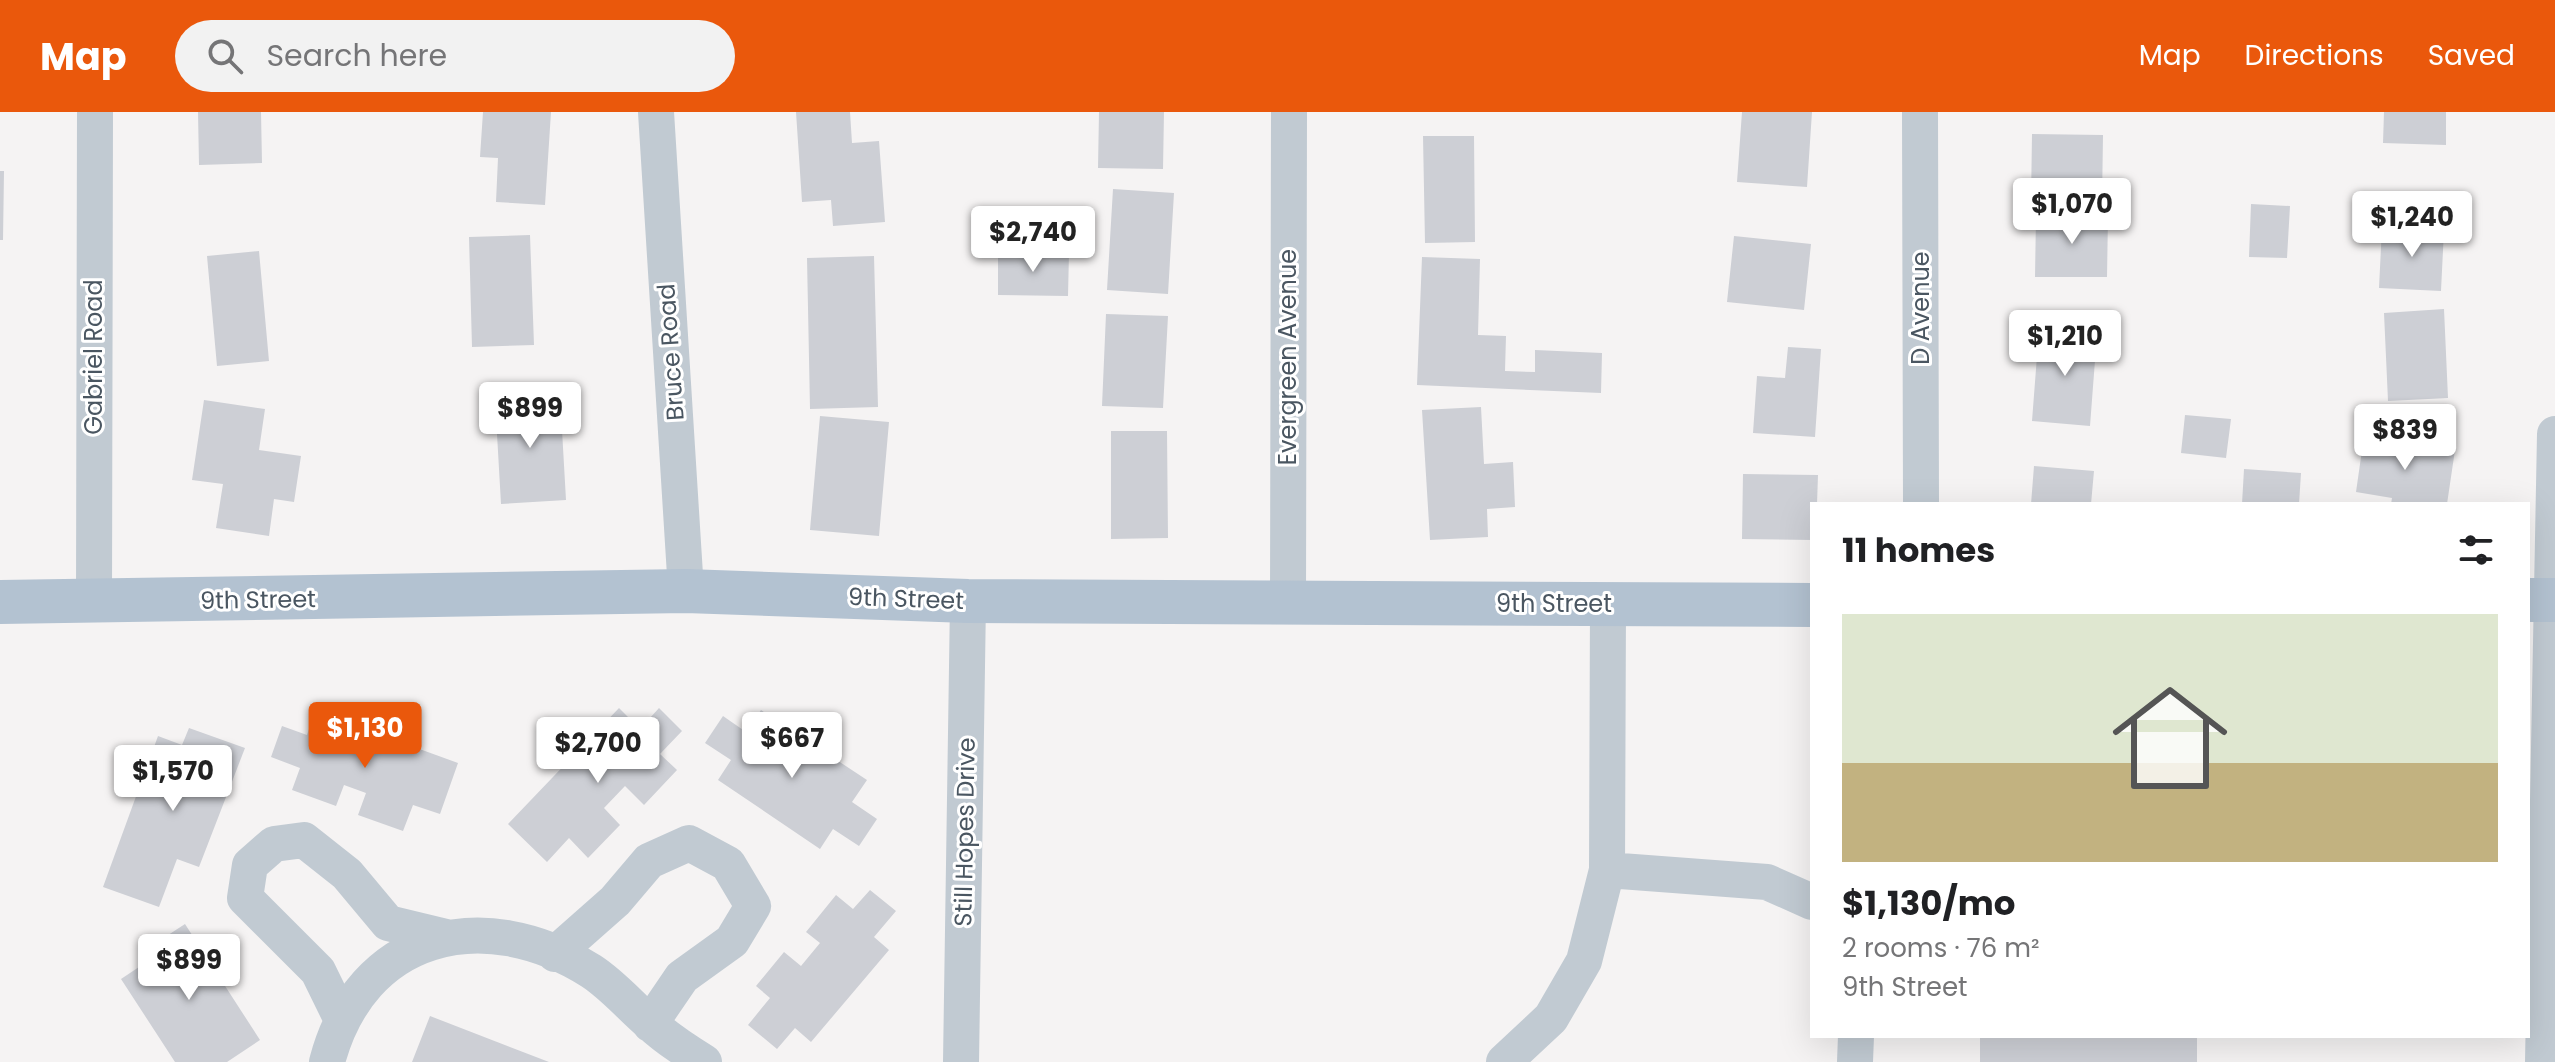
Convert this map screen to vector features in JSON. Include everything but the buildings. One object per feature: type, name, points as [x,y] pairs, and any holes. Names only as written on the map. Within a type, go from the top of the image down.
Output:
[{"type":"main road","name":"9th Street","points":[[0,602],[94,603],[686,591],[968,601],[1810,605]]},
{"type":"street","name":"Gabriel Road","points":[[94,603],[95,112]]},
{"type":"street","name":"Bruce Road","points":[[656,112],[686,591]]},
{"type":"street","name":"Evergreen Avenue","points":[[1288,602],[1289,112]]},
{"type":"street","name":"D Avenue","points":[[1920,112],[1921,502]]},
{"type":"street","points":[[2543,1062],[2544,600],[2555,434]]},
{"type":"street","name":"Still Hopes Drive","points":[[961,1062],[968,601]]},
{"type":"street","points":[[1504,1062],[1551,1018],[1584,961],[1607,870],[1608,604]]},
{"type":"street","points":[[341,1018],[318,971],[274,931],[245,898],[250,865],[274,844],[304,840],[347,874],[388,923],[446,937],[499,937],[555,954],[589,970],[620,992],[650,1024],[704,1062]]},
{"type":"street","points":[[555,954],[615,901],[649,861],[689,843],[728,864],[753,906],[732,941],[682,977],[650,1024]]},
{"type":"street","points":[[1607,870],[1767,882],[1810,901]]},
{"type":"street","points":[[327,1062],[341,1018],[367,980],[403,953],[446,937]]},
{"type":"street","points":[[1855,1062],[1856,1038]]}]
